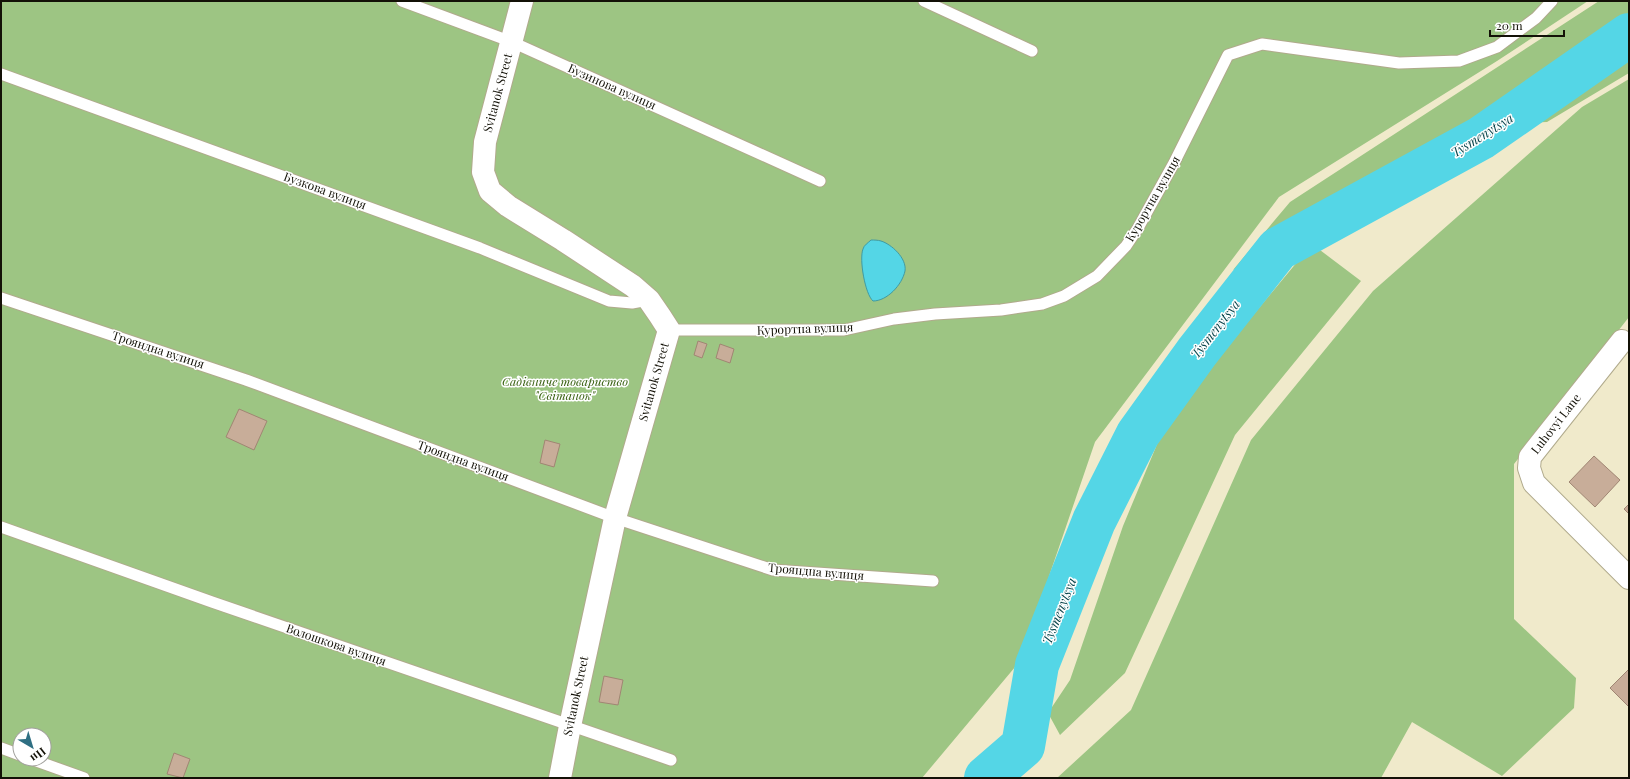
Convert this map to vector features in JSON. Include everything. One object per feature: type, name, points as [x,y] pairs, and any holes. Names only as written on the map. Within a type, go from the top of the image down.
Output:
[{"type":"street","name":"Svitanok Street","points":[[522,1],[485,142],[482,172],[490,191],[508,206],[564,240],[633,286],[649,300],[669,330],[615,518],[560,778]]},
{"type":"street","name":"Luhovyi Lane","points":[[1625,336],[1530,456],[1528,468],[1534,482],[1629,578]]},
{"type":"lane","name":"Бузинова вулиця","points":[[402,1],[512,42],[820,181]]},
{"type":"lane","points":[[924,1],[1032,51]]},
{"type":"lane","name":"Курортна вулиця","points":[[669,330],[844,330],[894,319],[935,314],[1002,310],[1042,304],[1064,296],[1097,276],[1130,240],[1174,163],[1228,55],[1262,44],[1398,63],[1459,61],[1496,48],[1536,18],[1552,1]]},
{"type":"lane","name":"Бузкова вулиця","points":[[1,74],[480,248],[609,301],[616,303],[632,303],[649,300]]},
{"type":"lane","name":"Трояндна вулиця","points":[[1,298],[246,380],[615,518],[773,570],[933,581]]},
{"type":"lane","name":"Волошкова вулиця","points":[[1,527],[671,760]]},
{"type":"lane","points":[[1,748],[12,752]]},
{"type":"lane","points":[[52,767],[84,778]]},
{"type":"green space","name":"Садівниче товариство \"Світанок\"","points":[[1,1],[1588,1],[1497,61],[1279,197],[1095,442],[1020,661],[922,778],[1,778]]},
{"type":"green space","points":[[1599,1],[1629,1],[1629,73],[1547,122],[1479,125],[1233,270],[1290,202]]},
{"type":"green space","points":[[1629,79],[1629,317],[1514,464],[1514,619],[1576,678],[1574,708],[1502,776],[1412,722],[1381,778],[1057,778],[1131,710],[1251,440],[1373,291],[1582,107]]},
{"type":"green space","points":[[1312,244],[1361,281],[1235,435],[1125,673],[1060,735],[1048,713],[1070,680],[1123,526],[1168,418]]},
{"type":"water","points":[[871,240],[881,241],[894,248],[904,261],[905,266],[905,271],[901,282],[897,287],[883,298],[873,301],[865,284],[862,268],[862,254],[865,245]]},
{"type":"building","points":[[698,341],[707,344],[702,358],[694,355]]},
{"type":"building","points":[[720,344],[734,349],[730,363],[716,358]]},
{"type":"building","points":[[239,409],[267,421],[254,450],[226,437]]},
{"type":"building","points":[[545,440],[560,444],[554,467],[540,463]]},
{"type":"building","points":[[1594,456],[1620,480],[1595,507],[1569,482]]},
{"type":"building","points":[[1629,504],[1629,514],[1624,509]]},
{"type":"building","points":[[1629,669],[1629,707],[1610,688]]},
{"type":"building","points":[[604,676],[623,680],[618,705],[599,702]]},
{"type":"building","points":[[174,753],[190,759],[183,778],[167,774]]},
{"type":"waterway","name":"Tysmenytsya","points":[[986,778],[1023,746],[1037,665],[1094,521],[1138,434],[1197,352],[1278,249],[1481,138],[1629,35]]}]
